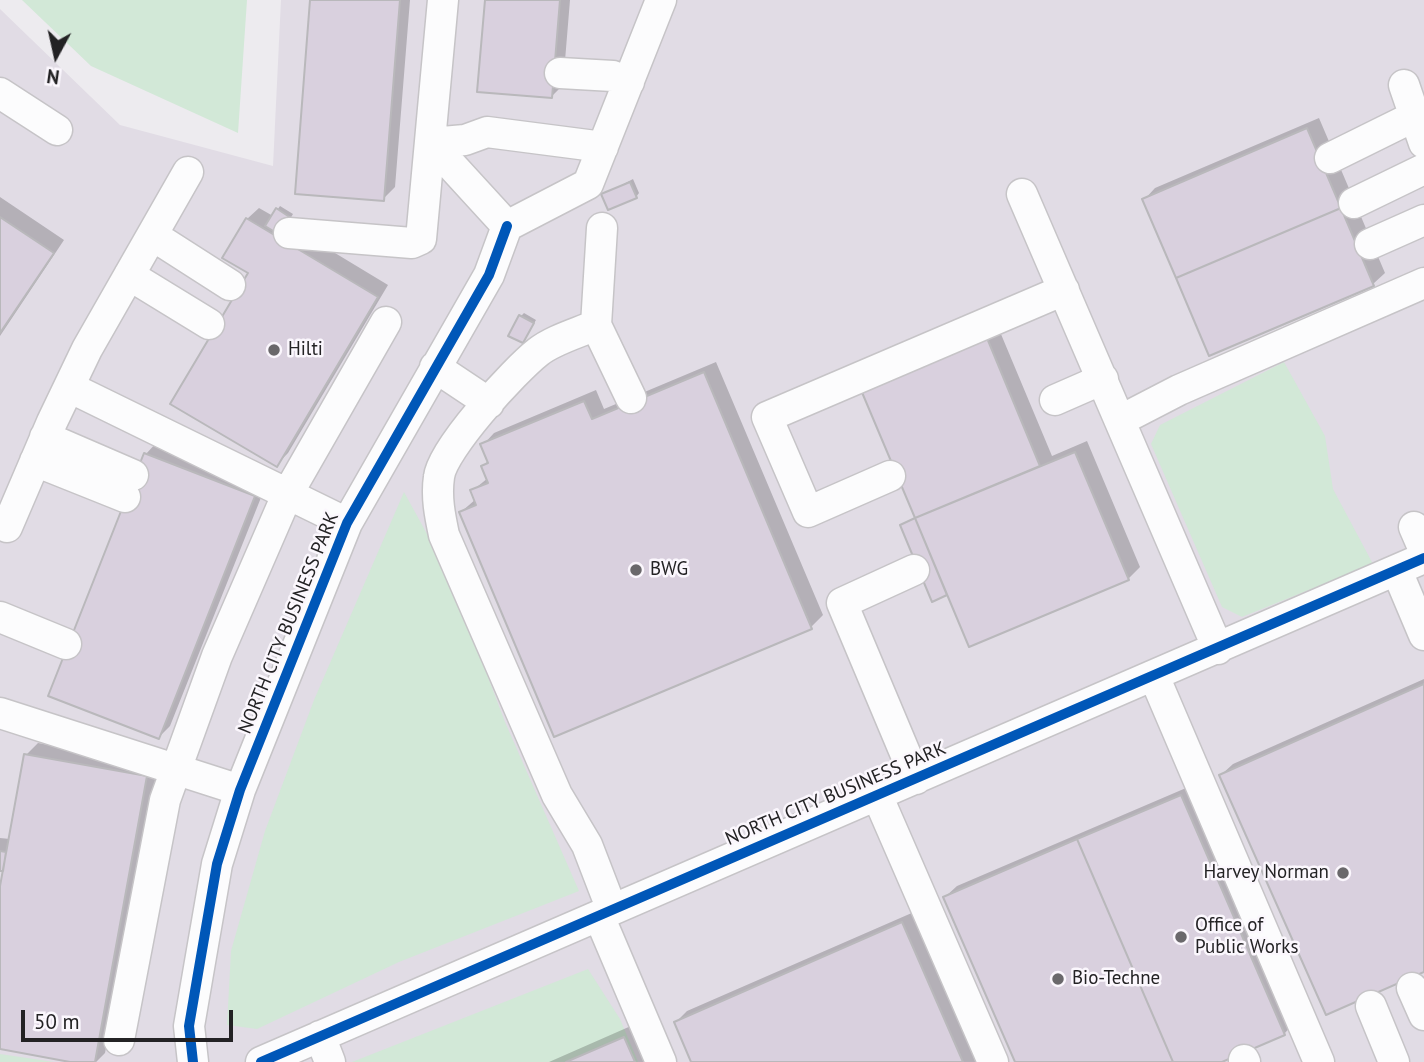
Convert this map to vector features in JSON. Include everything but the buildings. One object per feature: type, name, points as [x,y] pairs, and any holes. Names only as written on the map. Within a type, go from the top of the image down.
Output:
[{"type":"street","points":[[289,233],[412,243],[421,239],[443,0]]},
{"type":"street","points":[[431,143],[507,226],[588,184],[659,0]]},
{"type":"street","points":[[560,73],[612,76],[629,82]]},
{"type":"street","points":[[1330,158],[1419,130],[1404,85]]},
{"type":"street","points":[[0,93],[57,130]]},
{"type":"street","points":[[431,143],[465,140],[487,132],[603,147]]},
{"type":"street","points":[[1354,203],[1424,169]]},
{"type":"street","points":[[7,527],[69,387],[188,172]]},
{"type":"street","points":[[1022,194],[1218,649]]},
{"type":"street","points":[[1370,244],[1424,220]]},
{"type":"street","name":"NORTH CITY BUSINESS PARK","points":[[193,1062],[189,1026],[217,863],[240,790],[347,523],[489,275],[507,226]]},
{"type":"street","points":[[602,228],[596,325],[631,398]]},
{"type":"street","points":[[152,235],[230,285]]},
{"type":"street","points":[[129,275],[209,324]]},
{"type":"street","points":[[1121,420],[1179,390],[1424,283]]},
{"type":"street","points":[[890,477],[807,512],[767,417],[1064,290]]},
{"type":"street","points":[[119,1041],[165,800],[174,771],[217,656],[287,495],[386,322]]},
{"type":"street","points":[[596,325],[538,352],[489,403],[445,457],[439,475],[438,506],[444,536],[557,795],[587,845],[605,913],[661,1062]]},
{"type":"street","points":[[435,367],[489,403]]},
{"type":"street","points":[[1055,400],[1103,379]]},
{"type":"street","points":[[69,387],[347,523]]},
{"type":"street","points":[[40,449],[129,486]]},
{"type":"street","name":"NORTH CITY BUSINESS PARK","points":[[261,1062],[325,1049],[605,913],[1424,558]]},
{"type":"street","points":[[914,570],[842,603],[916,779]]},
{"type":"street","points":[[1396,570],[1424,635]]},
{"type":"street","points":[[0,617],[66,644]]},
{"type":"street","points":[[1154,676],[1319,1062]]},
{"type":"street","points":[[0,713],[240,790]]},
{"type":"street","points":[[877,795],[993,1062]]},
{"type":"street","points":[[1412,988],[1424,1015]]},
{"type":"street","points":[[1371,1006],[1394,1062]]},
{"type":"shaded area","points":[[281,0],[1424,0],[1424,1062],[0,1062],[0,9],[120,125],[273,166]]},
{"type":"green space","points":[[22,0],[247,0],[238,133],[91,66]]},
{"type":"green space","points":[[1284,362],[1325,436],[1333,489],[1373,564],[1242,617],[1222,607],[1151,444],[1160,425]]},
{"type":"green space","points":[[404,492],[449,574],[505,722],[579,891],[399,962],[257,1029],[227,1025],[231,951],[265,831],[314,700]]},
{"type":"green space","points":[[588,969],[620,1019],[638,1062],[352,1062]]},
{"type":"green space","points":[[0,1054],[54,1062],[0,1062]]},
{"type":"cycle path","points":[[193,1062],[189,1026],[200,962],[217,864],[240,790],[347,523],[489,275],[507,226]]},
{"type":"cycle path","points":[[261,1062],[1424,558]]},
{"type":"place","name":"Hilti","points":[[274,350]]},
{"type":"place","name":"BWG","points":[[636,570]]},
{"type":"place","name":"Harvey Norman","points":[[1343,873]]},
{"type":"place","name":"Office of Public Works","points":[[1181,937]]},
{"type":"place","name":"Bio-Techne","points":[[1058,979]]}]
